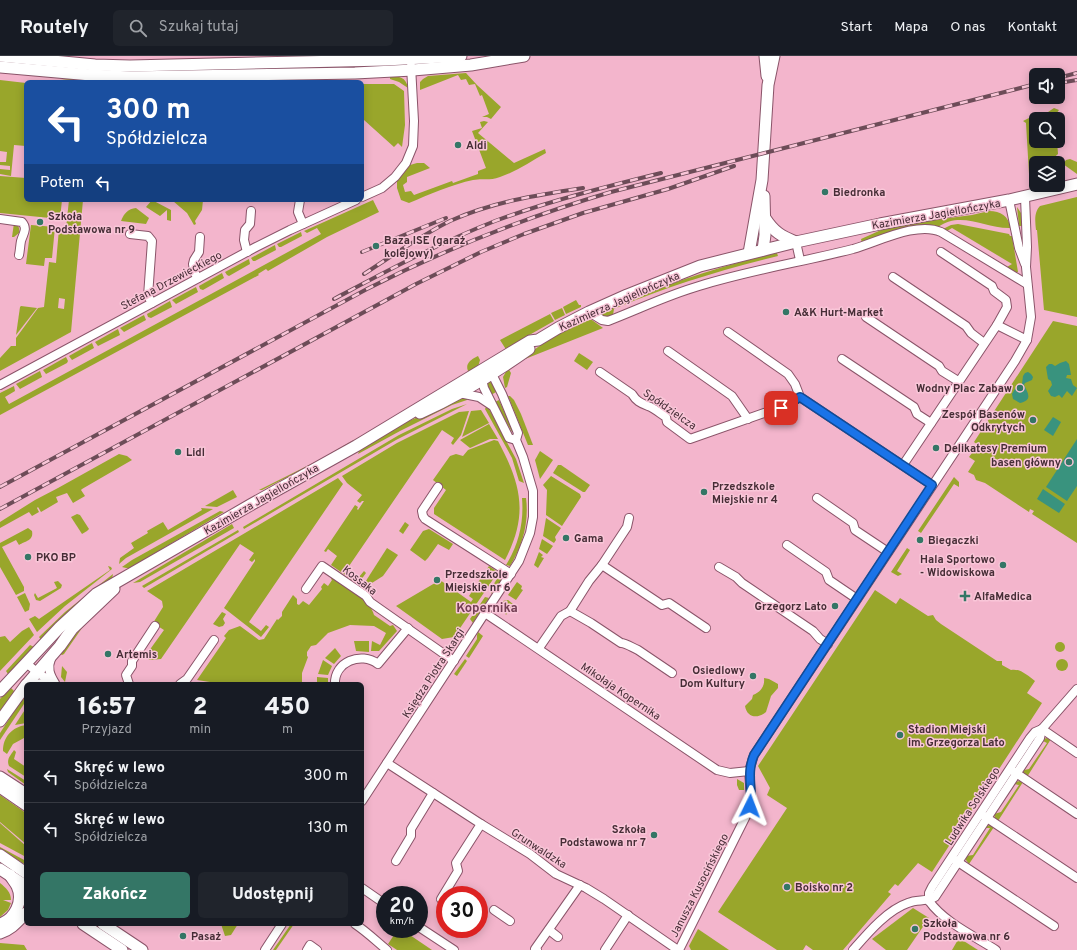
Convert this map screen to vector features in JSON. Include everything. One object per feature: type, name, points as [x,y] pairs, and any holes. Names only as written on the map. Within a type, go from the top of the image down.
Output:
[{"type":"main road","points":[[0,56],[130,66],[414,59],[461,56]]},
{"type":"main road","points":[[501,56],[521,56]]},
{"type":"main road","points":[[0,67],[130,77],[355,73],[414,59],[484,64],[521,56]]},
{"type":"main road","points":[[765,56],[768,85]]},
{"type":"main road","points":[[749,253],[762,180],[768,85],[774,56]]},
{"type":"main road","points":[[762,180],[765,218],[763,250]]},
{"type":"main road","name":"Kazimierza Jagiellończyka","points":[[398,421],[430,409],[459,393],[486,372],[530,342],[538,340],[589,312],[627,295],[700,266],[796,242],[880,224],[1025,197],[1077,184]]},
{"type":"main road","points":[[765,218],[772,229],[778,234],[796,242]]},
{"type":"main road","name":"Kazimierza Jagiellończyka","points":[[0,691],[60,628],[96,594],[398,421],[428,401],[486,372]]},
{"type":"main road","name":"Kazimierza Jagiellończyka","points":[[29,682],[72,629],[125,578]]},
{"type":"main road","name":"Kazimierza Jagiellończyka","points":[[0,722],[24,688]]},
{"type":"main road","points":[[0,776],[24,793]]},
{"type":"main road","points":[[0,787],[24,804]]},
{"type":"main road","points":[[0,855],[24,870]]},
{"type":"main road","points":[[0,869],[24,885]]},
{"type":"main road","points":[[0,924],[8,921],[16,912],[19,903],[19,893],[10,875]]},
{"type":"main road","points":[[0,933],[15,925],[24,915]]},
{"type":"main road","points":[[86,926],[122,950]]},
{"type":"main road","points":[[106,926],[142,950]]},
{"type":"street","points":[[364,196],[382,188],[395,177],[406,163],[413,146],[414,59]]},
{"type":"street","name":"Janusza Kusocińskiego","points":[[678,950],[747,814],[751,797],[749,770],[754,755],[1015,361],[1027,340],[1031,317],[1026,267],[1027,247],[1025,197]]},
{"type":"street","name":"Janusza Kusocińskiego","points":[[1009,200],[1019,248],[1026,267]]},
{"type":"street","points":[[300,202],[298,212],[303,224]]},
{"type":"street","name":"Stefana Drzewieckiego","points":[[0,385],[198,278],[303,224],[352,202]]},
{"type":"street","points":[[248,252],[244,245],[244,240],[245,230],[250,224],[252,211]]},
{"type":"street","points":[[0,219],[22,222],[24,224],[25,234],[21,240],[19,255]]},
{"type":"street","points":[[589,312],[602,320],[608,321],[653,302],[699,286],[738,275],[864,246],[918,228],[932,228],[941,232],[1027,284]]},
{"type":"street","points":[[130,234],[148,236],[152,241],[148,296],[152,303]]},
{"type":"street","points":[[198,278],[194,272],[193,264],[199,252],[200,237]]},
{"type":"street","points":[[796,242],[800,260]]},
{"type":"street","points":[[903,465],[997,325],[1007,307],[1006,300],[994,291],[992,286],[941,252]]},
{"type":"street","points":[[894,277],[966,326],[971,334],[984,343]]},
{"type":"street","points":[[866,317],[939,366],[942,371],[958,382]]},
{"type":"street","points":[[997,325],[1027,340]]},
{"type":"street","points":[[728,332],[788,374],[795,384],[800,397],[932,485]]},
{"type":"street","points":[[668,351],[732,396],[748,419]]},
{"type":"street","points":[[842,359],[914,407],[917,414],[931,423]]},
{"type":"street","name":"Księdza Piotra Skargi","points":[[486,372],[484,388],[509,438],[516,440]]},
{"type":"street","name":"Księdza Piotra Skargi","points":[[365,790],[387,763],[511,574],[519,561],[530,533],[533,517],[532,491],[523,457],[516,440],[518,433],[502,394],[486,372]]},
{"type":"street","name":"Spółdzielcza","points":[[600,372],[632,394],[636,400],[644,405],[648,405],[666,417],[667,422],[690,439],[787,405],[800,397]]},
{"type":"street","name":"Księdza Piotra Skargi","points":[[459,393],[479,397],[494,408]]},
{"type":"street","points":[[438,487],[422,511],[425,519],[511,574]]},
{"type":"street","points":[[816,498],[853,523],[855,530],[888,552]]},
{"type":"street","points":[[539,648],[561,616],[570,611],[627,526],[629,518]]},
{"type":"street","points":[[787,545],[826,572],[830,580],[857,599]]},
{"type":"street","points":[[602,564],[662,604],[668,603],[706,628]]},
{"type":"street","name":"Kossaka","points":[[306,589],[322,566],[366,596],[370,602],[454,661]]},
{"type":"street","points":[[719,567],[736,577],[742,583],[812,631],[828,644]]},
{"type":"street","points":[[570,611],[621,643],[638,650],[672,673]]},
{"type":"street","name":"Mikołaja Kopernika","points":[[485,613],[539,648],[717,770],[730,773],[749,770]]},
{"type":"street","points":[[128,682],[126,675],[132,666],[132,661],[155,626]]},
{"type":"street","points":[[335,682],[339,670],[344,664],[360,658],[367,658],[378,664],[408,628]]},
{"type":"street","points":[[183,682],[187,679],[214,640]]},
{"type":"street","points":[[53,682],[49,666],[54,653]]},
{"type":"street","points":[[26,663],[51,682]]},
{"type":"street","name":"Ludwika Solskiego","points":[[929,901],[935,897],[980,814],[1030,738],[1035,732],[1042,729],[1077,689]]},
{"type":"street","points":[[1042,729],[1077,753]]},
{"type":"street","name":"Ludwika Solskiego","points":[[955,860],[987,819],[1017,774],[1040,738],[1042,729]]},
{"type":"street","name":"Grunwaldzka","points":[[387,763],[530,854],[556,874],[580,885],[604,899],[678,950]]},
{"type":"street","points":[[1010,769],[1077,814]]},
{"type":"street","points":[[396,861],[411,836],[411,829],[433,793]]},
{"type":"street","points":[[980,814],[1077,878]]},
{"type":"street","points":[[449,886],[458,871],[456,863],[481,824]]},
{"type":"street","points":[[955,860],[1054,926]]},
{"type":"street","points":[[537,950],[535,949],[580,885]]},
{"type":"street","points":[[364,889],[376,898]]},
{"type":"street","points":[[853,950],[875,926],[901,906],[914,901],[929,901],[935,909],[948,919],[996,950]]},
{"type":"street","points":[[494,910],[510,921]]},
{"type":"street","points":[[605,950],[628,915]]},
{"type":"street","points":[[265,950],[281,926]]},
{"type":"street","points":[[358,926],[368,933],[386,950]]},
{"type":"street","points":[[549,930],[558,937]]},
{"type":"street","points":[[428,933],[454,950]]},
{"type":"street","points":[[307,950],[310,946],[317,950]]},
{"type":"green space","points":[[466,73],[501,107],[491,119],[482,117],[489,114],[482,95],[480,96],[475,84],[469,85],[466,79],[461,80],[458,75],[420,90],[420,82],[428,76]]},
{"type":"green space","points":[[390,76],[396,76],[404,79],[408,88],[399,82],[390,79]]},
{"type":"green space","points":[[70,79],[89,80],[60,80]]},
{"type":"green space","points":[[0,80],[24,83],[24,146],[14,145],[11,176],[0,174],[0,169],[10,170],[10,166],[0,165],[0,162],[6,162],[7,152],[0,151]]},
{"type":"green space","points":[[364,84],[394,84],[404,91],[405,125],[402,147],[398,143],[394,147],[364,120]]},
{"type":"green space","points":[[1054,108],[1059,110],[1058,112],[1048,112]]},
{"type":"green space","points":[[1029,118],[1029,148],[1058,148],[1058,154],[1056,156],[1029,156],[1029,174],[1026,123],[1023,121]]},
{"type":"green space","points":[[480,122],[488,122],[478,133],[514,163],[545,149],[546,153],[518,169],[500,177],[493,179],[477,179],[457,184],[409,203],[401,200],[397,188],[397,181],[410,165],[424,163],[430,168],[407,177],[407,182],[403,185],[405,192],[411,191],[414,195],[452,181],[453,183],[478,174],[478,171],[486,168],[472,131],[482,128]]},
{"type":"green space","points":[[1070,159],[1077,162],[1077,174],[1065,165],[1066,160]]},
{"type":"green space","points":[[0,176],[24,178],[24,202],[62,202],[60,219],[0,213]]},
{"type":"green space","points":[[1077,197],[1077,317],[1044,310],[1035,220],[1038,208],[1040,206]]},
{"type":"green space","points":[[373,200],[379,212],[327,237],[268,271],[266,269],[258,274],[259,275],[0,415],[0,393],[14,386],[15,391],[5,397],[9,404],[321,234],[317,228],[307,233],[304,231]]},
{"type":"green space","points":[[69,202],[83,202],[71,332],[0,371],[0,358],[11,346],[16,346],[16,338],[38,308],[44,307],[49,262],[56,263],[60,228],[66,228]],"holes":[[[59,298],[65,299],[64,309],[58,308]]]},
{"type":"green space","points":[[150,202],[156,202],[171,210],[171,221],[167,220],[167,210],[160,216],[146,207]]},
{"type":"green space","points":[[174,202],[203,202],[202,210],[195,221],[196,224],[194,225],[187,213]]},
{"type":"green space","points":[[1017,207],[1021,213],[1022,226],[1019,226]]},
{"type":"green space","points":[[136,208],[149,218],[146,224],[121,221],[127,212]]},
{"type":"green space","points":[[989,211],[1000,213],[1006,217],[1011,228],[1001,228],[965,220],[956,220],[947,222],[938,227],[917,225],[862,243],[861,239],[881,230]]},
{"type":"green space","points":[[14,223],[18,226],[19,233],[12,237]]},
{"type":"green space","points":[[958,224],[1009,234],[1012,236],[1018,272],[1015,272],[1007,267],[1012,264],[952,228],[947,231],[943,229],[951,225]]},
{"type":"green space","points":[[31,225],[55,227],[52,258],[45,258],[44,266],[26,264]]},
{"type":"green space","points":[[301,232],[302,236],[281,247],[277,244]]},
{"type":"green space","points":[[275,245],[276,250],[255,261],[251,258]]},
{"type":"green space","points":[[777,253],[778,256],[715,273],[654,293],[614,309],[613,315],[607,318],[602,316],[602,312],[604,310],[668,285],[733,264]]},
{"type":"green space","points":[[249,259],[250,264],[229,276],[225,272]]},
{"type":"green space","points":[[222,273],[224,278],[203,290],[200,289],[199,286]]},
{"type":"green space","points":[[196,287],[198,292],[176,304],[172,300]]},
{"type":"green space","points":[[576,300],[581,307],[566,314],[563,307]]},
{"type":"green space","points":[[170,301],[172,307],[151,318],[148,317],[147,314]]},
{"type":"green space","points":[[20,307],[37,308],[16,335]]},
{"type":"green space","points":[[562,308],[565,315],[555,320],[551,313]]},
{"type":"green space","points":[[550,314],[554,321],[517,342],[507,351],[500,340]]},
{"type":"green space","points":[[144,315],[146,320],[124,332],[120,328]]},
{"type":"green space","points":[[586,319],[592,320],[603,328],[515,363],[551,338]]},
{"type":"green space","name":"Zespół Basenów Odkrytych","points":[[1053,321],[1077,326],[1077,543],[1032,514],[1034,511],[1030,509],[1029,512],[985,483],[976,480],[974,475],[968,472],[975,461],[969,457],[978,445],[974,442]]},
{"type":"green space","points":[[118,329],[120,335],[98,346],[95,342]]},
{"type":"green space","points":[[92,343],[94,348],[72,360],[69,356]]},
{"type":"green space","points":[[579,353],[593,362],[587,370],[574,361]]},
{"type":"green space","points":[[478,356],[480,360],[478,367],[469,373],[467,367],[469,363]]},
{"type":"green space","points":[[66,357],[68,361],[67,363],[46,374],[43,370]]},
{"type":"green space","points":[[508,368],[511,373],[507,387],[505,388],[503,377]]},
{"type":"green space","points":[[40,371],[42,377],[20,389],[16,384]]},
{"type":"green space","points":[[488,381],[492,384],[496,392],[491,395],[487,387]]},
{"type":"green space","points":[[508,396],[514,400],[533,445],[528,445]]},
{"type":"green space","points":[[461,398],[468,398],[467,400],[452,405],[400,431],[358,454],[360,449],[402,424]]},
{"type":"green space","points":[[499,400],[513,431],[512,432],[495,402]]},
{"type":"green space","points":[[467,404],[396,440],[244,529],[243,527],[399,435],[452,409]]},
{"type":"green space","points":[[486,407],[489,409],[516,459],[524,483],[519,481],[512,458],[485,409]]},
{"type":"green space","points":[[481,410],[489,423],[462,437],[471,411]]},
{"type":"green space","points":[[469,411],[461,435],[453,445],[451,443],[454,438],[442,430],[347,569],[359,577],[364,571],[366,573],[358,584],[331,565],[337,556],[328,549],[326,552],[324,551],[355,505],[358,507],[358,510],[364,501],[360,503],[357,501],[362,495],[347,483],[342,476],[397,443],[459,412]]},
{"type":"green space","points":[[489,424],[498,439],[490,439],[470,448],[460,440]]},
{"type":"green space","points":[[357,438],[327,457],[262,490],[259,490],[321,459]]},
{"type":"green space","points":[[494,440],[498,441],[512,471],[517,485],[519,499],[517,528],[513,543],[505,560],[434,514],[434,508],[446,490],[433,480],[450,456],[456,454],[463,456],[468,450]]},
{"type":"green space","points":[[540,451],[553,460],[540,479],[535,460]]},
{"type":"green space","points":[[119,454],[127,456],[132,460],[82,489],[81,490],[85,496],[73,503],[67,493],[56,497],[58,502],[41,512],[38,507],[39,512],[32,516],[29,512],[0,528],[0,522],[35,500]]},
{"type":"green space","points":[[558,465],[561,465],[590,485],[585,492],[553,473]]},
{"type":"green space","points":[[551,476],[580,494],[581,497],[562,526],[546,515],[547,490],[543,485]]},
{"type":"green space","points":[[954,477],[959,482],[959,487],[954,484],[921,533],[918,531]]},
{"type":"green space","points":[[338,478],[343,484],[249,622],[261,631],[266,625],[269,627],[261,637],[224,608],[255,561],[255,559],[252,562],[249,560],[254,553],[240,544],[161,659],[149,660],[146,655],[164,630],[153,623],[163,607],[162,601],[147,591]]},
{"type":"green space","points":[[233,490],[237,497],[217,507],[205,506]]},
{"type":"green space","points":[[522,498],[526,498],[526,525],[522,542],[510,566],[506,565],[511,557],[520,533]]},
{"type":"green space","points":[[201,508],[213,509],[126,558],[119,564],[120,558],[134,548],[131,543],[148,533],[147,531],[163,522],[168,530],[202,510]]},
{"type":"green space","points":[[220,511],[224,512],[130,568],[122,567],[132,560]]},
{"type":"green space","points":[[77,514],[80,515],[89,529],[82,534],[71,517]]},
{"type":"green space","points":[[546,518],[561,528],[555,537],[556,540],[554,543],[543,536]]},
{"type":"green space","points":[[405,522],[409,525],[403,534],[399,531]]},
{"type":"green space","points":[[232,524],[234,528],[140,582],[133,583]]},
{"type":"green space","points":[[28,528],[32,531],[32,537],[30,539],[19,545],[16,540],[2,547],[24,587],[24,591],[16,595],[0,567],[0,543]]},
{"type":"green space","points":[[429,529],[453,544],[449,550],[438,544],[425,561],[410,550],[423,531]]},
{"type":"green space","points":[[238,530],[239,532],[144,588],[142,586]]},
{"type":"green space","points":[[542,539],[553,546],[547,554],[539,549]]},
{"type":"green space","points":[[387,548],[398,555],[383,576],[364,588],[362,587]]},
{"type":"green space","points":[[907,548],[910,550],[897,571],[902,574],[898,576],[891,572]]},
{"type":"green space","points":[[539,552],[543,555],[541,557],[544,558],[538,568],[534,565]]},
{"type":"green space","points":[[108,566],[112,569],[65,606],[37,632],[29,619],[35,616],[39,619],[110,570]]},
{"type":"green space","points":[[489,566],[498,572],[454,637],[442,639],[396,606],[440,580],[471,602],[473,599],[469,596]]},
{"type":"green space","points":[[113,574],[112,579],[41,640],[39,637],[65,612]]},
{"type":"green space","points":[[500,574],[503,578],[492,594],[490,590]]},
{"type":"green space","points":[[332,577],[363,599],[372,609],[374,615],[390,626],[393,625],[397,631],[379,651],[371,651],[372,641],[380,645],[386,633],[374,626],[350,625],[328,633],[316,645],[311,646],[307,652],[308,657],[302,673],[302,682],[210,682],[197,680],[226,638],[224,636],[229,630],[240,626],[259,640],[264,639],[277,619],[278,620],[282,616],[282,612],[293,595],[297,599],[297,604],[299,605],[303,601],[309,605],[322,589],[321,587],[324,583],[328,586],[332,580]]},
{"type":"green space","points":[[58,581],[62,585],[61,588],[40,601],[36,600],[34,595],[35,593],[38,598],[57,588],[54,582]]},
{"type":"green space","points":[[517,582],[522,586],[521,589],[523,590],[516,600],[508,595]]},
{"type":"green space","name":"Stadion Miejski im. Grzegorza Lato","points":[[875,590],[896,604],[900,598],[928,616],[933,615],[941,624],[997,661],[1002,661],[1002,665],[1011,670],[1021,671],[1027,675],[1035,681],[1027,693],[1042,703],[932,872],[918,863],[898,886],[895,884],[888,892],[891,894],[843,950],[813,950],[806,945],[803,950],[777,950],[718,912],[787,808],[767,795],[770,788],[758,766]]},
{"type":"green space","points":[[25,593],[30,604],[29,610],[25,612],[17,597]]},
{"type":"green space","points":[[485,597],[489,598],[473,623],[470,619]]},
{"type":"green space","points":[[508,600],[513,604],[506,615],[501,603]]},
{"type":"green space","points":[[222,612],[226,614],[223,619],[225,623],[223,626],[219,627],[213,624]]},
{"type":"green space","points":[[84,625],[64,654],[62,655],[59,653]]},
{"type":"green space","points":[[29,627],[34,635],[0,671],[0,637],[5,636],[10,642]]},
{"type":"green space","points":[[478,632],[483,636],[469,658],[466,656],[477,639]]},
{"type":"green space","points":[[354,641],[369,641],[369,652],[356,651]]},
{"type":"green space","points":[[1058,642],[1062,642],[1065,647],[1062,652],[1058,652],[1055,649],[1055,645]]},
{"type":"green space","points":[[30,645],[34,647],[8,674],[6,671]]},
{"type":"green space","points":[[335,648],[341,656],[334,664],[325,658]]},
{"type":"green space","points":[[465,659],[467,661],[457,676],[454,674]]},
{"type":"green space","points":[[1060,659],[1064,659],[1068,665],[1064,671],[1060,671],[1056,667],[1056,663]]},
{"type":"green space","points":[[323,660],[332,666],[328,675],[318,674]]},
{"type":"green space","points":[[62,666],[67,672],[65,682],[61,677]]},
{"type":"green space","points":[[317,677],[328,678],[328,682],[317,682]]},
{"type":"green space","points":[[764,678],[778,684],[778,688],[771,696],[766,712],[760,716],[750,715],[745,706],[752,699],[753,695],[762,688]]},
{"type":"green space","points":[[10,687],[16,693],[0,716],[0,699]]},
{"type":"green space","points":[[23,698],[24,704],[0,740],[0,733]]},
{"type":"green space","points":[[24,711],[24,723],[15,725]]},
{"type":"green space","points":[[24,725],[24,738],[13,744],[7,754],[3,751],[3,746],[7,737],[13,730]]},
{"type":"green space","points":[[1043,739],[1051,739],[1027,777],[1023,773],[1024,770],[1029,769],[1047,743],[1043,741]]},
{"type":"green space","points":[[14,750],[16,752],[14,759],[24,766],[24,776],[9,766],[8,759]]},
{"type":"green space","points":[[7,769],[24,780],[24,784],[8,772]]},
{"type":"green space","points":[[737,779],[744,783],[744,790],[739,790]]},
{"type":"green space","points":[[1015,782],[1023,782],[998,821],[994,814],[1001,812],[1019,785],[1014,784]]},
{"type":"green space","points":[[0,795],[24,812],[24,842],[0,822]]},
{"type":"green space","points":[[0,823],[24,844],[24,856],[0,843]]},
{"type":"green space","points":[[990,825],[994,827],[969,864],[966,860],[966,856],[973,855],[990,828],[986,828],[986,826]]},
{"type":"green space","points":[[0,847],[24,860],[24,864],[0,849]]},
{"type":"green space","points":[[0,883],[8,890],[11,897],[11,900],[3,900],[11,903],[8,910],[0,917]]},
{"type":"green space","points":[[913,908],[929,918],[907,950],[886,950],[872,939]]},
{"type":"green space","points":[[222,926],[237,926],[231,935],[225,936]]},
{"type":"green space","points":[[290,926],[293,926],[276,950],[273,950]]},
{"type":"green space","points":[[698,929],[729,950],[691,950],[689,946]]},
{"type":"green space","points":[[392,938],[414,938],[432,950],[397,950],[388,944]]},
{"type":"green space","points":[[959,938],[978,950],[952,950]]},
{"type":"green space","points":[[0,943],[24,945],[27,950],[0,950]]},
{"type":"shaded area","points":[[1066,361],[1069,364],[1071,375],[1067,375],[1066,378],[1071,379],[1073,385],[1077,388],[1072,396],[1067,391],[1062,398],[1059,395],[1055,397],[1051,396],[1048,391],[1052,385],[1051,381],[1048,379],[1046,367],[1049,364],[1055,366]]},
{"type":"shaded area","name":"Wodny Plac Zabaw","points":[[1028,372],[1033,377],[1032,380],[1024,385],[1028,393],[1028,398],[1024,402],[1020,403],[1013,399],[1012,394],[1016,387],[1022,384],[1023,376]]},
{"type":"shaded area","points":[[1053,417],[1061,422],[1053,436],[1044,430]]},
{"type":"shaded area","name":"basen główny","points":[[1077,439],[1077,486],[1067,501],[1046,487]]},
{"type":"shaded area","points":[[1043,489],[1065,504],[1059,513],[1037,499]]},
{"type":"railway","points":[[1065,76],[1077,73]]},
{"type":"railway","points":[[1065,82],[1077,80]]},
{"type":"railway","points":[[0,487],[396,274],[456,247],[517,223],[611,192],[1029,86]]},
{"type":"railway","points":[[0,509],[416,284],[481,252],[524,234],[583,213],[668,189],[734,166]]},
{"type":"railway","points":[[334,299],[433,248],[495,221],[556,201],[661,173]]},
{"type":"railway","points":[[364,274],[428,233],[466,214],[515,200],[583,188]]},
{"type":"railway","points":[[362,252],[446,218]]},
{"type":"place","name":"Aldi","points":[[458,145]]},
{"type":"place","name":"Biedronka","points":[[825,192]]},
{"type":"place","name":"Szkoła Podstawowa nr 9","points":[[40,222]]},
{"type":"place","name":"Baza ISE (garaż kolejowy)","points":[[376,246]]},
{"type":"place","name":"A&K Hurt-Market","points":[[786,312]]},
{"type":"place","name":"Wodny Plac Zabaw","points":[[1020,388]]},
{"type":"place","name":"Zespół Basenów Odkrytych","points":[[1033,420]]},
{"type":"place","name":"Delikatesy Premium","points":[[936,448]]},
{"type":"place","name":"Lidl","points":[[178,452]]},
{"type":"place","name":"basen główny","points":[[1069,462]]},
{"type":"place","name":"Przedszkole Miejskie nr 4","points":[[704,492]]},
{"type":"place","name":"Gama","points":[[566,538]]},
{"type":"place","name":"Biegaczki","points":[[920,540]]},
{"type":"place","name":"PKO BP","points":[[28,557]]},
{"type":"place","name":"Hala Sportowo - Widowiskowa","points":[[1003,565]]},
{"type":"place","name":"Przedszkole Miejskie nr 6","points":[[437,580]]},
{"type":"place","name":"AlfaMedica","points":[[965,596]]},
{"type":"place","name":"Grzegorz Lato","points":[[835,606]]},
{"type":"place","name":"Artemis","points":[[108,654]]},
{"type":"place","name":"Osiedlowy Dom Kultury","points":[[753,676]]},
{"type":"place","name":"Stadion Miejski im. Grzegorza Lato","points":[[900,735]]},
{"type":"place","name":"Szkoła Podstawowa nr 7","points":[[654,835]]},
{"type":"place","name":"Boisko nr 2","points":[[787,887]]},
{"type":"place","name":"Szkoła Podstawowa nr 6","points":[[915,929]]},
{"type":"place","name":"Pasaż","points":[[183,936]]},
{"type":"district","name":"Kopernika","points":[[487,607]]},
{"type":"route","points":[[750,806],[751,792],[749,770],[754,755],[932,485],[800,397],[781,408]]}]
